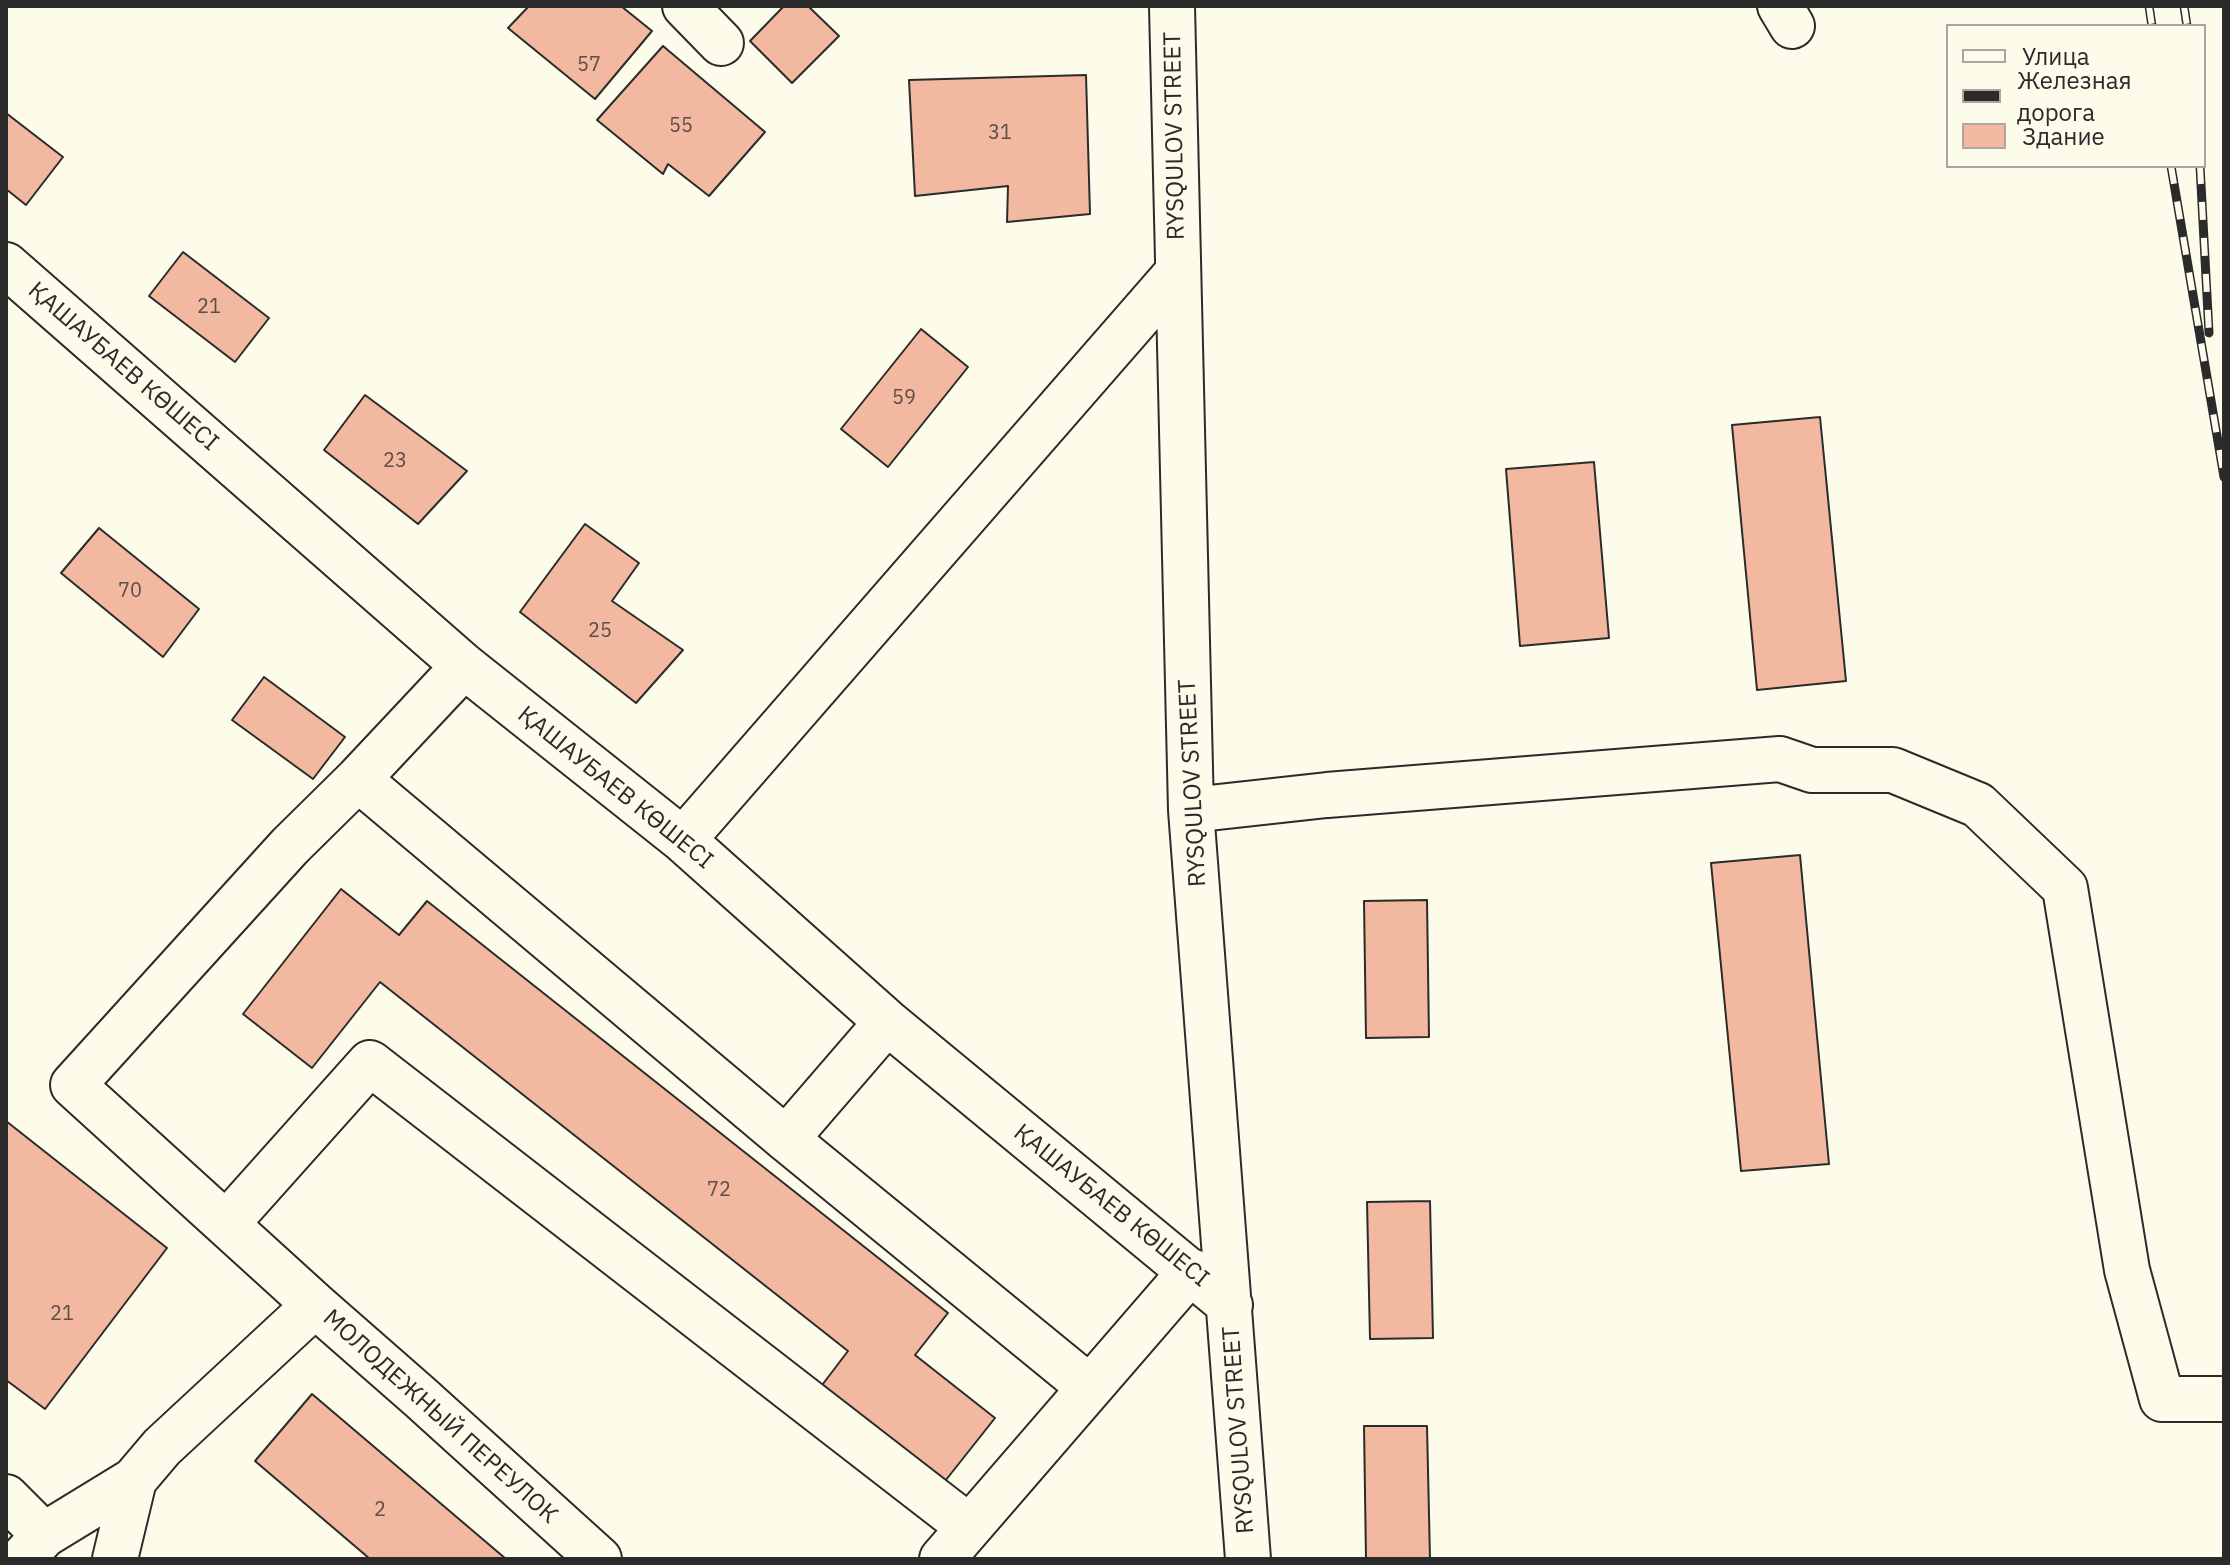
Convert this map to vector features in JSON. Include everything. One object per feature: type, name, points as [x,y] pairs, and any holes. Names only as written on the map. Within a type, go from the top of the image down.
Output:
[{"type":"street","points":[[685,6],[721,43]]},
{"type":"street","name":"RYSQULOV STREET","points":[[1172,6],[1191,810],[1248,1559]]},
{"type":"street","name":"ҚАШАУБАЕВ КӨШЕСІ","points":[[6,265],[464,666],[683,840],[887,1022],[1230,1305]]},
{"type":"street","points":[[683,840],[1177,273]]},
{"type":"street","points":[[315,1305],[73,1085],[290,846],[464,666]]},
{"type":"street","points":[[1191,810],[1327,795],[1780,759],[1812,770],[1893,770],[1978,805],[2065,888],[2127,1270],[2162,1399],[2224,1399]]},
{"type":"street","points":[[358,779],[786,1139],[1089,1387]]},
{"type":"street","points":[[786,1139],[887,1022]]},
{"type":"street","points":[[227,1223],[370,1063],[956,1543],[1191,1271]]},
{"type":"street","name":"МОЛОДЕЖНЫЙ ПЕРЕУЛОК","points":[[115,1559],[134,1480],[162,1447],[315,1305],[599,1559]]},
{"type":"street","points":[[6,1497],[33,1547],[134,1480]]},
{"type":"building","points":[[529,6],[621,6],[652,31],[595,99],[508,28]]},
{"type":"building","points":[[784,6],[808,6],[839,36],[792,83],[750,41]]},
{"type":"building","points":[[663,46],[765,132],[709,196],[668,164],[663,174],[597,120]]},
{"type":"building","points":[[1086,75],[1090,214],[1007,222],[1008,186],[915,196],[909,80]]},
{"type":"building","points":[[6,113],[63,157],[26,205],[6,189]]},
{"type":"building","points":[[183,252],[269,318],[235,362],[149,296]]},
{"type":"building","points":[[921,329],[968,367],[888,467],[841,429]]},
{"type":"building","points":[[365,395],[467,471],[418,524],[324,450]]},
{"type":"building","points":[[1820,417],[1846,681],[1757,690],[1732,425]]},
{"type":"building","points":[[1594,462],[1609,638],[1520,646],[1506,469]]},
{"type":"building","points":[[585,524],[639,563],[612,601],[683,650],[636,703],[520,612]]},
{"type":"building","points":[[99,528],[199,609],[163,657],[61,573]]},
{"type":"building","points":[[264,677],[345,737],[313,779],[232,720]]},
{"type":"building","points":[[1800,855],[1829,1164],[1741,1171],[1711,863]]},
{"type":"building","points":[[341,889],[399,935],[427,901],[948,1313],[915,1355],[995,1418],[938,1490],[816,1393],[848,1351],[380,982],[312,1068],[243,1014]]},
{"type":"building","points":[[1427,900],[1429,1037],[1366,1038],[1364,901]]},
{"type":"building","points":[[6,1121],[167,1248],[45,1409],[6,1380]]},
{"type":"building","points":[[1430,1201],[1433,1338],[1370,1339],[1367,1202]]},
{"type":"building","points":[[312,1394],[506,1559],[370,1559],[255,1461]]},
{"type":"building","points":[[1364,1426],[1427,1426],[1430,1559],[1366,1559]]},
{"type":"railway","points":[[2149,6],[2152,24]]},
{"type":"railway","points":[[2184,6],[2187,24]]},
{"type":"railway","points":[[2171,168],[2224,477]]},
{"type":"railway","points":[[2200,168],[2209,333]]}]
